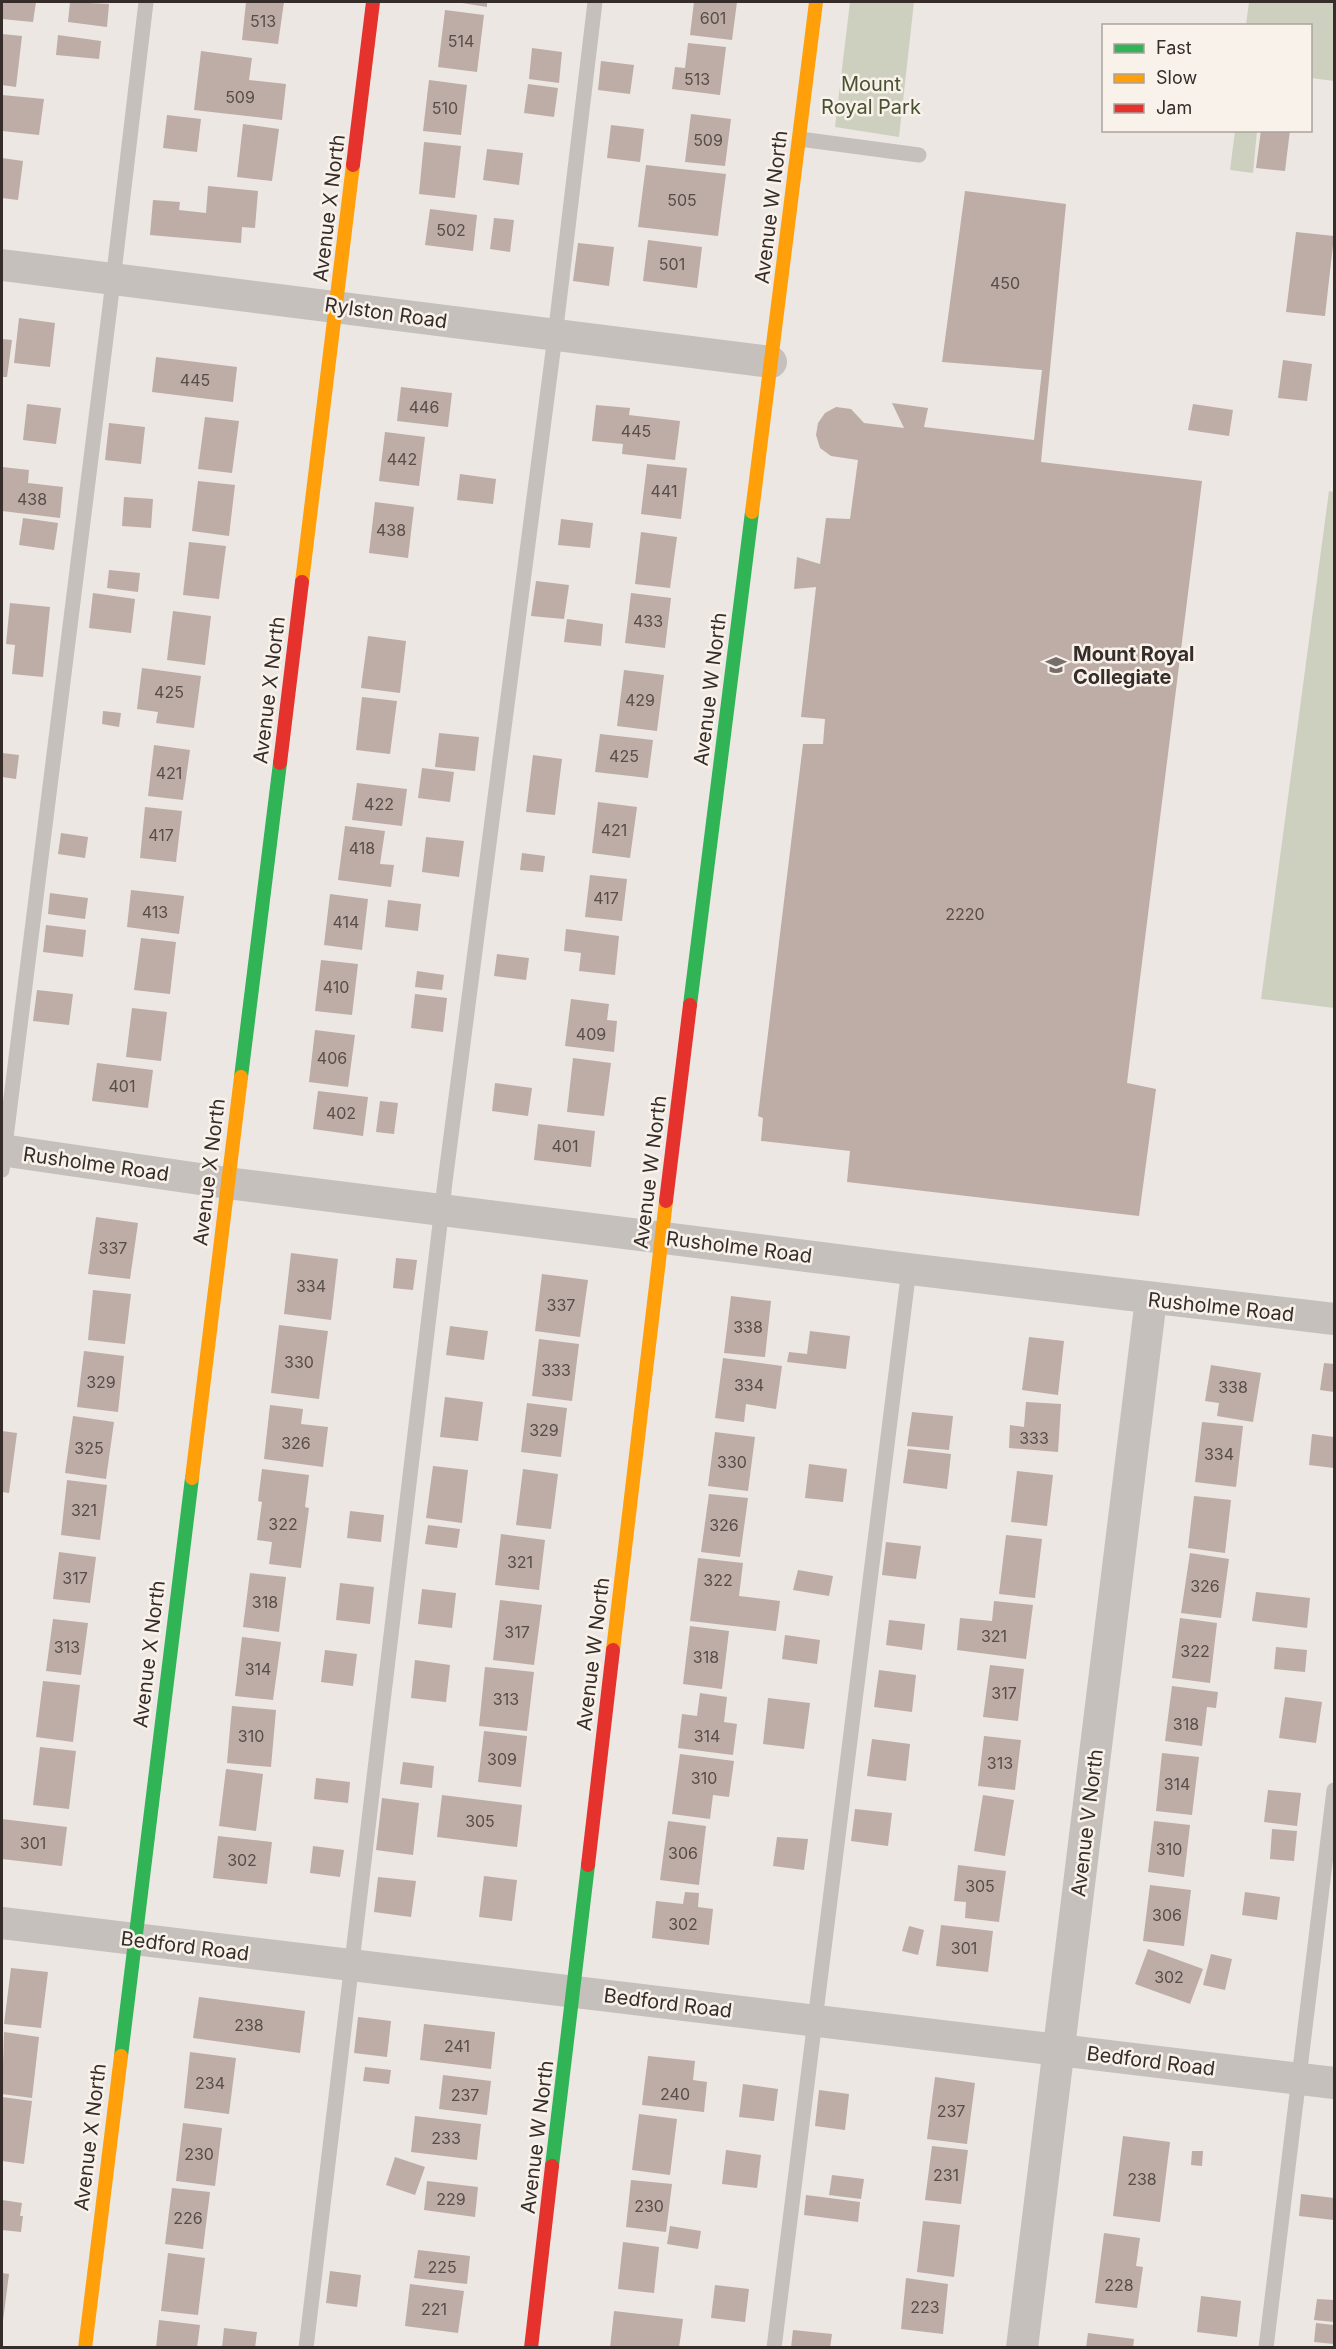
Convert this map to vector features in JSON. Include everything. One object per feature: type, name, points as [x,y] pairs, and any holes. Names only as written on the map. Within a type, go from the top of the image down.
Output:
[{"type":"street","name":"Avenue X North","points":[[85,2348],[373,2]]},
{"type":"street","name":"Avenue W North","points":[[531,2348],[661,1237],[816,2]]},
{"type":"street","name":"Rylston Road","points":[[2,265],[771,362]]},
{"type":"street","name":"Rusholme Road","points":[[2,1157],[228,1183],[1151,1299],[1335,1319]]},
{"type":"street","name":"Avenue V North","points":[[1022,2348],[1151,1299]]},
{"type":"street","name":"Bedford Road","points":[[2,1923],[1335,2083]]},
{"type":"lane","points":[[2,1157],[114,279],[146,2]]},
{"type":"lane","points":[[306,2348],[443,1210],[555,336],[595,2]]},
{"type":"lane","points":[[800,138],[919,155]]},
{"type":"lane","points":[[774,2348],[909,1269]]},
{"type":"lane","points":[[1266,2348],[1335,1790]]},
{"type":"green space","name":"Mount Royal Park","points":[[850,2],[914,2],[899,137],[835,127]]},
{"type":"green space","points":[[1249,2],[1334,2],[1334,81],[1312,78],[1312,24],[1246,24]]},
{"type":"green space","points":[[1235,132],[1257,132],[1253,173],[1230,170]]},
{"type":"green space","points":[[1329,491],[1334,492],[1334,1008],[1261,999]]},
{"type":"building","points":[[2,2],[36,2],[33,22],[2,19]]},
{"type":"building","points":[[70,2],[109,4],[107,27],[68,22]]},
{"type":"building","points":[[246,2],[284,2],[278,44],[242,40]]},
{"type":"building","points":[[456,2],[487,2],[487,7]]},
{"type":"building","points":[[694,2],[737,2],[732,40],[690,35]]},
{"type":"building","points":[[445,10],[484,15],[477,72],[438,67]]},
{"type":"building","points":[[2,34],[22,36],[16,87],[2,85]]},
{"type":"building","points":[[58,35],[101,41],[99,59],[56,55]]},
{"type":"building","points":[[688,43],[726,47],[720,95],[672,89],[675,67],[685,68]]},
{"type":"building","points":[[532,48],[562,52],[559,83],[529,79]]},
{"type":"building","points":[[201,51],[252,58],[249,80],[286,84],[282,120],[194,110]]},
{"type":"building","points":[[601,61],[634,65],[630,94],[598,90]]},
{"type":"building","points":[[429,80],[467,85],[461,135],[423,131]]},
{"type":"building","points":[[528,84],[558,88],[554,117],[524,113]]},
{"type":"building","points":[[2,95],[44,99],[39,135],[2,131]]},
{"type":"building","points":[[691,114],[731,119],[725,166],[685,162]]},
{"type":"building","points":[[167,115],[201,119],[197,152],[163,148]]},
{"type":"building","points":[[243,124],[279,129],[272,181],[237,177]]},
{"type":"building","points":[[611,125],[644,129],[640,162],[607,158]]},
{"type":"building","points":[[1261,132],[1290,132],[1285,171],[1256,168]]},
{"type":"building","points":[[424,142],[461,146],[455,198],[419,194]]},
{"type":"building","points":[[487,149],[523,153],[519,185],[483,180]]},
{"type":"building","points":[[2,158],[23,161],[18,200],[2,198]]},
{"type":"building","points":[[646,165],[726,174],[718,236],[638,227]]},
{"type":"building","points":[[208,186],[258,191],[255,228],[242,227],[241,243],[150,235],[153,200],[180,202],[179,210],[206,213]]},
{"type":"building","points":[[965,191],[1066,204],[1041,462],[1202,481],[1127,1083],[1156,1089],[1139,1216],[847,1182],[850,1151],[761,1141],[763,1118],[758,1116],[803,744],[823,744],[825,719],[801,717],[816,587],[794,589],[797,557],[820,564],[826,518],[850,519],[858,460],[831,456],[820,448],[816,435],[818,423],[825,413],[836,407],[851,409],[864,423],[904,428],[892,403],[928,408],[924,427],[1034,440],[1042,370],[942,362]]},
{"type":"building","points":[[430,209],[477,215],[473,251],[425,245]]},
{"type":"building","points":[[494,218],[514,220],[510,252],[490,249]]},
{"type":"building","points":[[1296,232],[1334,236],[1325,316],[1286,312]]},
{"type":"building","points":[[648,240],[702,247],[697,288],[643,281]]},
{"type":"building","points":[[578,243],[614,247],[609,286],[573,281]]},
{"type":"building","points":[[19,318],[55,323],[50,367],[14,363]]},
{"type":"building","points":[[2,339],[12,340],[7,377],[2,377]]},
{"type":"building","points":[[156,357],[237,367],[233,402],[152,392]]},
{"type":"building","points":[[1283,360],[1312,364],[1307,401],[1278,398]]},
{"type":"building","points":[[401,387],[452,393],[448,427],[397,421]]},
{"type":"building","points":[[27,404],[61,408],[56,444],[23,440]]},
{"type":"building","points":[[1193,404],[1233,410],[1229,436],[1188,430]]},
{"type":"building","points":[[596,405],[630,408],[629,415],[680,421],[675,460],[622,454],[623,444],[592,441]]},
{"type":"building","points":[[205,417],[239,421],[232,473],[198,469]]},
{"type":"building","points":[[109,423],[145,427],[141,464],[105,460]]},
{"type":"building","points":[[385,432],[425,437],[419,486],[379,481]]},
{"type":"building","points":[[647,464],[687,468],[681,519],[641,514]]},
{"type":"building","points":[[2,467],[29,470],[28,483],[63,487],[60,518],[2,511]]},
{"type":"building","points":[[460,474],[496,479],[493,504],[457,500]]},
{"type":"building","points":[[198,481],[235,485],[229,536],[192,531]]},
{"type":"building","points":[[124,497],[153,499],[151,528],[122,526]]},
{"type":"building","points":[[375,502],[414,507],[408,558],[369,553]]},
{"type":"building","points":[[23,518],[58,523],[54,550],[19,545]]},
{"type":"building","points":[[561,519],[593,523],[590,548],[558,545]]},
{"type":"building","points":[[641,532],[677,537],[670,588],[635,584]]},
{"type":"building","points":[[189,542],[226,546],[219,599],[183,595]]},
{"type":"building","points":[[109,570],[140,573],[138,592],[107,588]]},
{"type":"building","points":[[536,581],[569,585],[564,619],[531,616]]},
{"type":"building","points":[[93,593],[135,599],[131,633],[89,628]]},
{"type":"building","points":[[631,593],[671,598],[665,648],[625,643]]},
{"type":"building","points":[[10,603],[50,607],[43,677],[12,674],[15,645],[6,644]]},
{"type":"building","points":[[173,611],[211,616],[205,665],[167,660]]},
{"type":"building","points":[[567,619],[603,624],[601,646],[564,642]]},
{"type":"building","points":[[368,636],[406,641],[400,693],[361,688]]},
{"type":"building","points":[[142,668],[201,676],[194,728],[156,723],[158,712],[137,709]]},
{"type":"building","points":[[624,670],[664,675],[657,731],[617,726]]},
{"type":"building","points":[[362,697],[397,701],[390,754],[356,750]]},
{"type":"building","points":[[103,711],[121,713],[119,727],[102,724]]},
{"type":"building","points":[[439,733],[479,737],[475,771],[435,767]]},
{"type":"building","points":[[600,734],[653,740],[648,778],[595,772]]},
{"type":"building","points":[[154,745],[190,750],[183,800],[148,796]]},
{"type":"building","points":[[2,753],[19,755],[16,779],[2,777]]},
{"type":"building","points":[[533,755],[562,759],[555,815],[526,812]]},
{"type":"building","points":[[422,768],[454,772],[450,802],[418,798]]},
{"type":"building","points":[[357,783],[407,789],[402,826],[352,820]]},
{"type":"building","points":[[598,802],[637,807],[630,858],[592,853]]},
{"type":"building","points":[[145,807],[182,811],[176,862],[140,858]]},
{"type":"building","points":[[345,826],[385,831],[380,864],[394,865],[391,887],[338,880]]},
{"type":"building","points":[[61,833],[88,837],[85,858],[58,854]]},
{"type":"building","points":[[426,837],[464,841],[459,877],[422,872]]},
{"type":"building","points":[[522,853],[545,856],[543,872],[520,870]]},
{"type":"building","points":[[590,875],[627,879],[622,921],[585,917]]},
{"type":"building","points":[[131,890],[184,896],[179,934],[127,927]]},
{"type":"building","points":[[50,893],[88,898],[85,919],[48,914]]},
{"type":"building","points":[[330,894],[368,899],[362,950],[324,945]]},
{"type":"building","points":[[388,900],[421,904],[418,931],[385,927]]},
{"type":"building","points":[[46,925],[86,930],[83,957],[43,952]]},
{"type":"building","points":[[566,929],[619,936],[615,975],[579,971],[581,953],[564,951]]},
{"type":"building","points":[[141,938],[176,942],[170,994],[134,990]]},
{"type":"building","points":[[497,954],[529,958],[526,980],[494,976]]},
{"type":"building","points":[[321,960],[358,964],[352,1015],[315,1011]]},
{"type":"building","points":[[417,971],[444,975],[442,990],[415,987]]},
{"type":"building","points":[[37,990],[73,994],[69,1025],[33,1021]]},
{"type":"building","points":[[415,994],[447,998],[443,1032],[411,1028]]},
{"type":"building","points":[[571,999],[609,1004],[607,1020],[617,1021],[614,1052],[565,1046]]},
{"type":"building","points":[[132,1008],[167,1012],[161,1061],[126,1057]]},
{"type":"building","points":[[315,1030],[355,1035],[348,1087],[309,1082]]},
{"type":"building","points":[[573,1058],[611,1063],[604,1116],[567,1112]]},
{"type":"building","points":[[97,1063],[153,1070],[148,1108],[92,1101]]},
{"type":"building","points":[[495,1083],[532,1088],[528,1116],[492,1111]]},
{"type":"building","points":[[318,1091],[368,1097],[363,1136],[313,1129]]},
{"type":"building","points":[[380,1101],[398,1103],[394,1134],[376,1132]]},
{"type":"building","points":[[538,1124],[595,1131],[591,1167],[534,1160]]},
{"type":"building","points":[[96,1217],[138,1223],[130,1279],[88,1274]]},
{"type":"building","points":[[291,1253],[338,1259],[331,1320],[284,1314]]},
{"type":"building","points":[[396,1258],[417,1260],[413,1290],[393,1288]]},
{"type":"building","points":[[542,1274],[588,1280],[580,1337],[535,1331]]},
{"type":"building","points":[[93,1290],[131,1294],[125,1344],[88,1340]]},
{"type":"building","points":[[731,1296],[771,1301],[765,1357],[724,1353]]},
{"type":"building","points":[[279,1325],[328,1331],[319,1399],[271,1393]]},
{"type":"building","points":[[450,1326],[488,1331],[484,1360],[446,1355]]},
{"type":"building","points":[[810,1331],[850,1336],[846,1369],[787,1362],[789,1352],[807,1354]]},
{"type":"building","points":[[1029,1337],[1064,1341],[1058,1395],[1022,1390]]},
{"type":"building","points":[[539,1339],[579,1344],[572,1401],[532,1396]]},
{"type":"building","points":[[84,1351],[124,1356],[118,1412],[77,1407]]},
{"type":"building","points":[[723,1358],[782,1366],[776,1409],[746,1404],[744,1422],[715,1418]]},
{"type":"building","points":[[1324,1363],[1334,1364],[1334,1392],[1320,1390]]},
{"type":"building","points":[[1211,1365],[1261,1373],[1253,1422],[1217,1416],[1219,1403],[1205,1401]]},
{"type":"building","points":[[445,1397],[483,1402],[478,1441],[440,1437]]},
{"type":"building","points":[[1026,1402],[1061,1404],[1058,1452],[1009,1448],[1010,1425],[1024,1427]]},
{"type":"building","points":[[527,1403],[567,1408],[561,1457],[521,1452]]},
{"type":"building","points":[[270,1405],[303,1409],[301,1424],[328,1427],[323,1467],[264,1459]]},
{"type":"building","points":[[912,1412],[953,1416],[949,1450],[907,1446]]},
{"type":"building","points":[[73,1416],[114,1422],[106,1479],[65,1473]]},
{"type":"building","points":[[1202,1422],[1243,1426],[1236,1487],[1195,1482]]},
{"type":"building","points":[[2,1431],[17,1433],[9,1493],[2,1492]]},
{"type":"building","points":[[715,1432],[755,1437],[748,1491],[708,1486]]},
{"type":"building","points":[[1312,1434],[1334,1437],[1334,1468],[1309,1465]]},
{"type":"building","points":[[908,1449],[951,1454],[947,1489],[903,1483]]},
{"type":"building","points":[[809,1464],[847,1469],[843,1502],[805,1498]]},
{"type":"building","points":[[433,1466],[468,1470],[462,1523],[426,1518]]},
{"type":"building","points":[[262,1469],[309,1475],[305,1507],[309,1508],[301,1568],[269,1564],[272,1542],[257,1540],[262,1502],[258,1501]]},
{"type":"building","points":[[523,1469],[558,1474],[551,1529],[516,1525]]},
{"type":"building","points":[[1017,1471],[1053,1475],[1047,1526],[1011,1522]]},
{"type":"building","points":[[67,1480],[107,1485],[100,1540],[61,1535]]},
{"type":"building","points":[[709,1494],[748,1498],[740,1557],[701,1552]]},
{"type":"building","points":[[1194,1496],[1231,1500],[1225,1553],[1188,1548]]},
{"type":"building","points":[[350,1511],[384,1515],[381,1542],[347,1538]]},
{"type":"building","points":[[428,1525],[460,1529],[457,1548],[425,1544]]},
{"type":"building","points":[[501,1534],[545,1540],[539,1590],[495,1585]]},
{"type":"building","points":[[1006,1535],[1042,1539],[1035,1598],[999,1594]]},
{"type":"building","points":[[886,1542],[921,1546],[916,1579],[882,1575]]},
{"type":"building","points":[[59,1552],[96,1557],[90,1603],[53,1599]]},
{"type":"building","points":[[1190,1553],[1229,1559],[1221,1618],[1181,1613]]},
{"type":"building","points":[[698,1558],[743,1563],[739,1596],[780,1601],[776,1631],[690,1621]]},
{"type":"building","points":[[798,1570],[833,1576],[829,1596],[793,1590]]},
{"type":"building","points":[[250,1573],[286,1577],[279,1632],[243,1627]]},
{"type":"building","points":[[340,1583],[374,1587],[370,1624],[336,1620]]},
{"type":"building","points":[[422,1589],[456,1593],[452,1628],[418,1624]]},
{"type":"building","points":[[1256,1592],[1310,1598],[1307,1628],[1252,1621]]},
{"type":"building","points":[[500,1600],[542,1605],[534,1665],[493,1660]]},
{"type":"building","points":[[994,1601],[1033,1605],[1026,1659],[957,1650],[960,1618],[992,1621]]},
{"type":"building","points":[[1180,1618],[1217,1623],[1210,1683],[1172,1678]]},
{"type":"building","points":[[53,1619],[88,1623],[81,1675],[46,1671]]},
{"type":"building","points":[[889,1620],[925,1624],[922,1650],[886,1645]]},
{"type":"building","points":[[690,1626],[729,1631],[722,1689],[683,1684]]},
{"type":"building","points":[[785,1635],[820,1640],[817,1664],[782,1659]]},
{"type":"building","points":[[242,1637],[281,1642],[273,1700],[235,1696]]},
{"type":"building","points":[[1276,1647],[1307,1650],[1305,1672],[1274,1669]]},
{"type":"building","points":[[325,1650],[357,1654],[353,1686],[321,1682]]},
{"type":"building","points":[[415,1660],[450,1665],[446,1702],[411,1698]]},
{"type":"building","points":[[990,1665],[1024,1669],[1018,1721],[983,1717]]},
{"type":"building","points":[[485,1667],[534,1672],[527,1731],[479,1726]]},
{"type":"building","points":[[879,1670],[916,1675],[912,1712],[874,1707]]},
{"type":"building","points":[[43,1681],[80,1685],[73,1742],[36,1737]]},
{"type":"building","points":[[1172,1686],[1218,1692],[1216,1708],[1207,1707],[1202,1746],[1165,1741]]},
{"type":"building","points":[[700,1693],[727,1697],[724,1722],[737,1724],[733,1755],[678,1748],[682,1714],[697,1716]]},
{"type":"building","points":[[1285,1697],[1322,1702],[1316,1743],[1279,1738]]},
{"type":"building","points":[[768,1698],[810,1703],[804,1749],[763,1744]]},
{"type":"building","points":[[232,1706],[276,1710],[271,1767],[227,1763]]},
{"type":"building","points":[[484,1731],[527,1736],[521,1787],[478,1782]]},
{"type":"building","points":[[984,1736],[1021,1740],[1015,1790],[978,1786]]},
{"type":"building","points":[[872,1739],[910,1744],[906,1781],[867,1776]]},
{"type":"building","points":[[40,1747],[76,1751],[69,1809],[33,1805]]},
{"type":"building","points":[[1162,1753],[1199,1757],[1192,1815],[1156,1811]]},
{"type":"building","points":[[680,1754],[734,1761],[729,1797],[713,1795],[710,1819],[672,1814]]},
{"type":"building","points":[[403,1762],[434,1766],[432,1788],[400,1784]]},
{"type":"building","points":[[226,1769],[263,1774],[256,1831],[219,1826]]},
{"type":"building","points":[[316,1778],[350,1782],[348,1803],[314,1799]]},
{"type":"building","points":[[1268,1790],[1301,1793],[1297,1826],[1264,1822]]},
{"type":"building","points":[[442,1795],[522,1805],[517,1847],[437,1837]]},
{"type":"building","points":[[983,1795],[1014,1800],[1005,1856],[974,1851]]},
{"type":"building","points":[[382,1798],[419,1803],[413,1855],[376,1850]]},
{"type":"building","points":[[855,1809],[892,1813],[888,1846],[851,1841]]},
{"type":"building","points":[[2,1819],[67,1827],[62,1866],[2,1859]]},
{"type":"building","points":[[668,1821],[706,1826],[699,1885],[660,1880]]},
{"type":"building","points":[[1154,1821],[1190,1825],[1184,1877],[1148,1872]]},
{"type":"building","points":[[1272,1829],[1297,1831],[1294,1861],[1270,1859]]},
{"type":"building","points":[[218,1836],[272,1842],[267,1884],[213,1878]]},
{"type":"building","points":[[777,1837],[808,1839],[804,1870],[773,1866]]},
{"type":"building","points":[[313,1846],[344,1850],[340,1877],[310,1873]]},
{"type":"building","points":[[958,1865],[1006,1871],[999,1922],[965,1918],[966,1902],[954,1901]]},
{"type":"building","points":[[484,1876],[517,1880],[512,1921],[479,1917]]},
{"type":"building","points":[[378,1877],[416,1881],[411,1917],[374,1912]]},
{"type":"building","points":[[1150,1885],[1191,1890],[1184,1946],[1143,1941]]},
{"type":"building","points":[[685,1892],[699,1893],[698,1907],[713,1909],[709,1945],[652,1938],[656,1901],[683,1904]]},
{"type":"building","points":[[1245,1892],[1280,1897],[1277,1920],[1242,1915]]},
{"type":"building","points":[[941,1925],[993,1931],[988,1972],[936,1966]]},
{"type":"building","points":[[909,1926],[924,1930],[918,1955],[902,1951]]},
{"type":"building","points":[[1148,1949],[1203,1969],[1190,2004],[1135,1984]]},
{"type":"building","points":[[1211,1954],[1232,1959],[1225,1990],[1203,1985]]},
{"type":"building","points":[[11,1968],[48,1972],[41,2028],[4,2024]]},
{"type":"building","points":[[199,1997],[305,2011],[300,2053],[193,2038]]},
{"type":"building","points":[[358,2017],[391,2021],[387,2057],[354,2053]]},
{"type":"building","points":[[424,2024],[495,2032],[491,2069],[420,2060]]},
{"type":"building","points":[[4,2032],[39,2037],[32,2098],[2,2094]]},
{"type":"building","points":[[190,2052],[236,2058],[229,2114],[184,2108]]},
{"type":"building","points":[[648,2056],[695,2061],[693,2080],[707,2082],[704,2112],[642,2105]]},
{"type":"building","points":[[365,2067],[391,2070],[389,2084],[363,2081]]},
{"type":"building","points":[[443,2075],[491,2081],[487,2115],[439,2109]]},
{"type":"building","points":[[935,2077],[975,2083],[967,2144],[927,2139]]},
{"type":"building","points":[[743,2084],[778,2089],[774,2121],[739,2117]]},
{"type":"building","points":[[819,2090],[849,2094],[845,2130],[815,2126]]},
{"type":"building","points":[[2,2097],[32,2101],[24,2164],[2,2161]]},
{"type":"building","points":[[639,2114],[677,2119],[670,2175],[632,2170]]},
{"type":"building","points":[[415,2116],[481,2124],[477,2160],[411,2152]]},
{"type":"building","points":[[183,2123],[222,2128],[215,2186],[176,2181]]},
{"type":"building","points":[[1123,2136],[1170,2142],[1160,2222],[1113,2216]]},
{"type":"building","points":[[932,2146],[968,2150],[961,2204],[925,2200]]},
{"type":"building","points":[[726,2150],[761,2155],[757,2188],[722,2184]]},
{"type":"building","points":[[1192,2151],[1203,2151],[1202,2166],[1191,2165]]},
{"type":"building","points":[[395,2157],[425,2167],[415,2195],[386,2185]]},
{"type":"building","points":[[832,2175],[864,2179],[861,2199],[829,2195]]},
{"type":"building","points":[[631,2180],[672,2184],[666,2232],[626,2227]]},
{"type":"building","points":[[427,2181],[478,2187],[475,2217],[424,2210]]},
{"type":"building","points":[[172,2188],[210,2192],[203,2249],[165,2244]]},
{"type":"building","points":[[1301,2194],[1334,2198],[1334,2220],[1299,2216]]},
{"type":"building","points":[[806,2195],[860,2202],[858,2222],[804,2215]]},
{"type":"building","points":[[2,2200],[22,2203],[21,2232],[2,2230]]},
{"type":"building","points":[[923,2221],[960,2225],[954,2277],[917,2272]]},
{"type":"building","points":[[670,2226],[701,2231],[698,2249],[667,2244]]},
{"type":"building","points":[[1104,2233],[1140,2238],[1136,2266],[1143,2267],[1137,2308],[1095,2303]]},
{"type":"building","points":[[623,2242],[659,2247],[654,2293],[618,2289]]},
{"type":"building","points":[[418,2250],[470,2256],[467,2284],[414,2278]]},
{"type":"building","points":[[168,2253],[205,2258],[198,2315],[161,2311]]},
{"type":"building","points":[[330,2271],[361,2275],[357,2307],[326,2303]]},
{"type":"building","points":[[2,2273],[9,2274],[3,2321],[2,2321]]},
{"type":"building","points":[[906,2278],[948,2284],[943,2334],[901,2329]]},
{"type":"building","points":[[410,2284],[464,2291],[458,2333],[405,2326]]},
{"type":"building","points":[[715,2285],[749,2289],[745,2322],[711,2318]]},
{"type":"building","points":[[1201,2296],[1241,2301],[1237,2337],[1197,2332]]},
{"type":"building","points":[[1317,2299],[1334,2300],[1334,2322],[1314,2320]]},
{"type":"building","points":[[614,2311],[683,2319],[679,2348],[610,2348]]},
{"type":"building","points":[[159,2320],[200,2325],[197,2348],[156,2348]]},
{"type":"building","points":[[1316,2323],[1334,2325],[1334,2344],[1314,2342]]},
{"type":"building","points":[[224,2328],[257,2332],[255,2348],[222,2348]]},
{"type":"building","points":[[793,2330],[832,2334],[830,2348],[791,2348]]},
{"type":"building","points":[[1088,2333],[1134,2339],[1133,2348],[1086,2348]]},
{"type":"traffic: fast","points":[[690,1005],[752,512]]},
{"type":"traffic: fast","points":[[241,1077],[280,763]]},
{"type":"traffic: fast","points":[[121,2056],[192,1478]]},
{"type":"traffic: fast","points":[[552,2166],[588,1865]]},
{"type":"traffic: slow","points":[[752,512],[816,2]]},
{"type":"traffic: slow","points":[[302,582],[353,165]]},
{"type":"traffic: slow","points":[[192,1478],[241,1077]]},
{"type":"traffic: slow","points":[[613,1650],[666,1201]]},
{"type":"traffic: slow","points":[[85,2348],[121,2056]]},
{"type":"traffic: jam","points":[[353,165],[373,2]]},
{"type":"traffic: jam","points":[[280,763],[302,582]]},
{"type":"traffic: jam","points":[[666,1201],[690,1005]]},
{"type":"traffic: jam","points":[[588,1865],[613,1650]]},
{"type":"traffic: jam","points":[[531,2348],[552,2166]]},
{"type":"place","name":"Mount Royal Collegiate","points":[[1056,665]]}]
